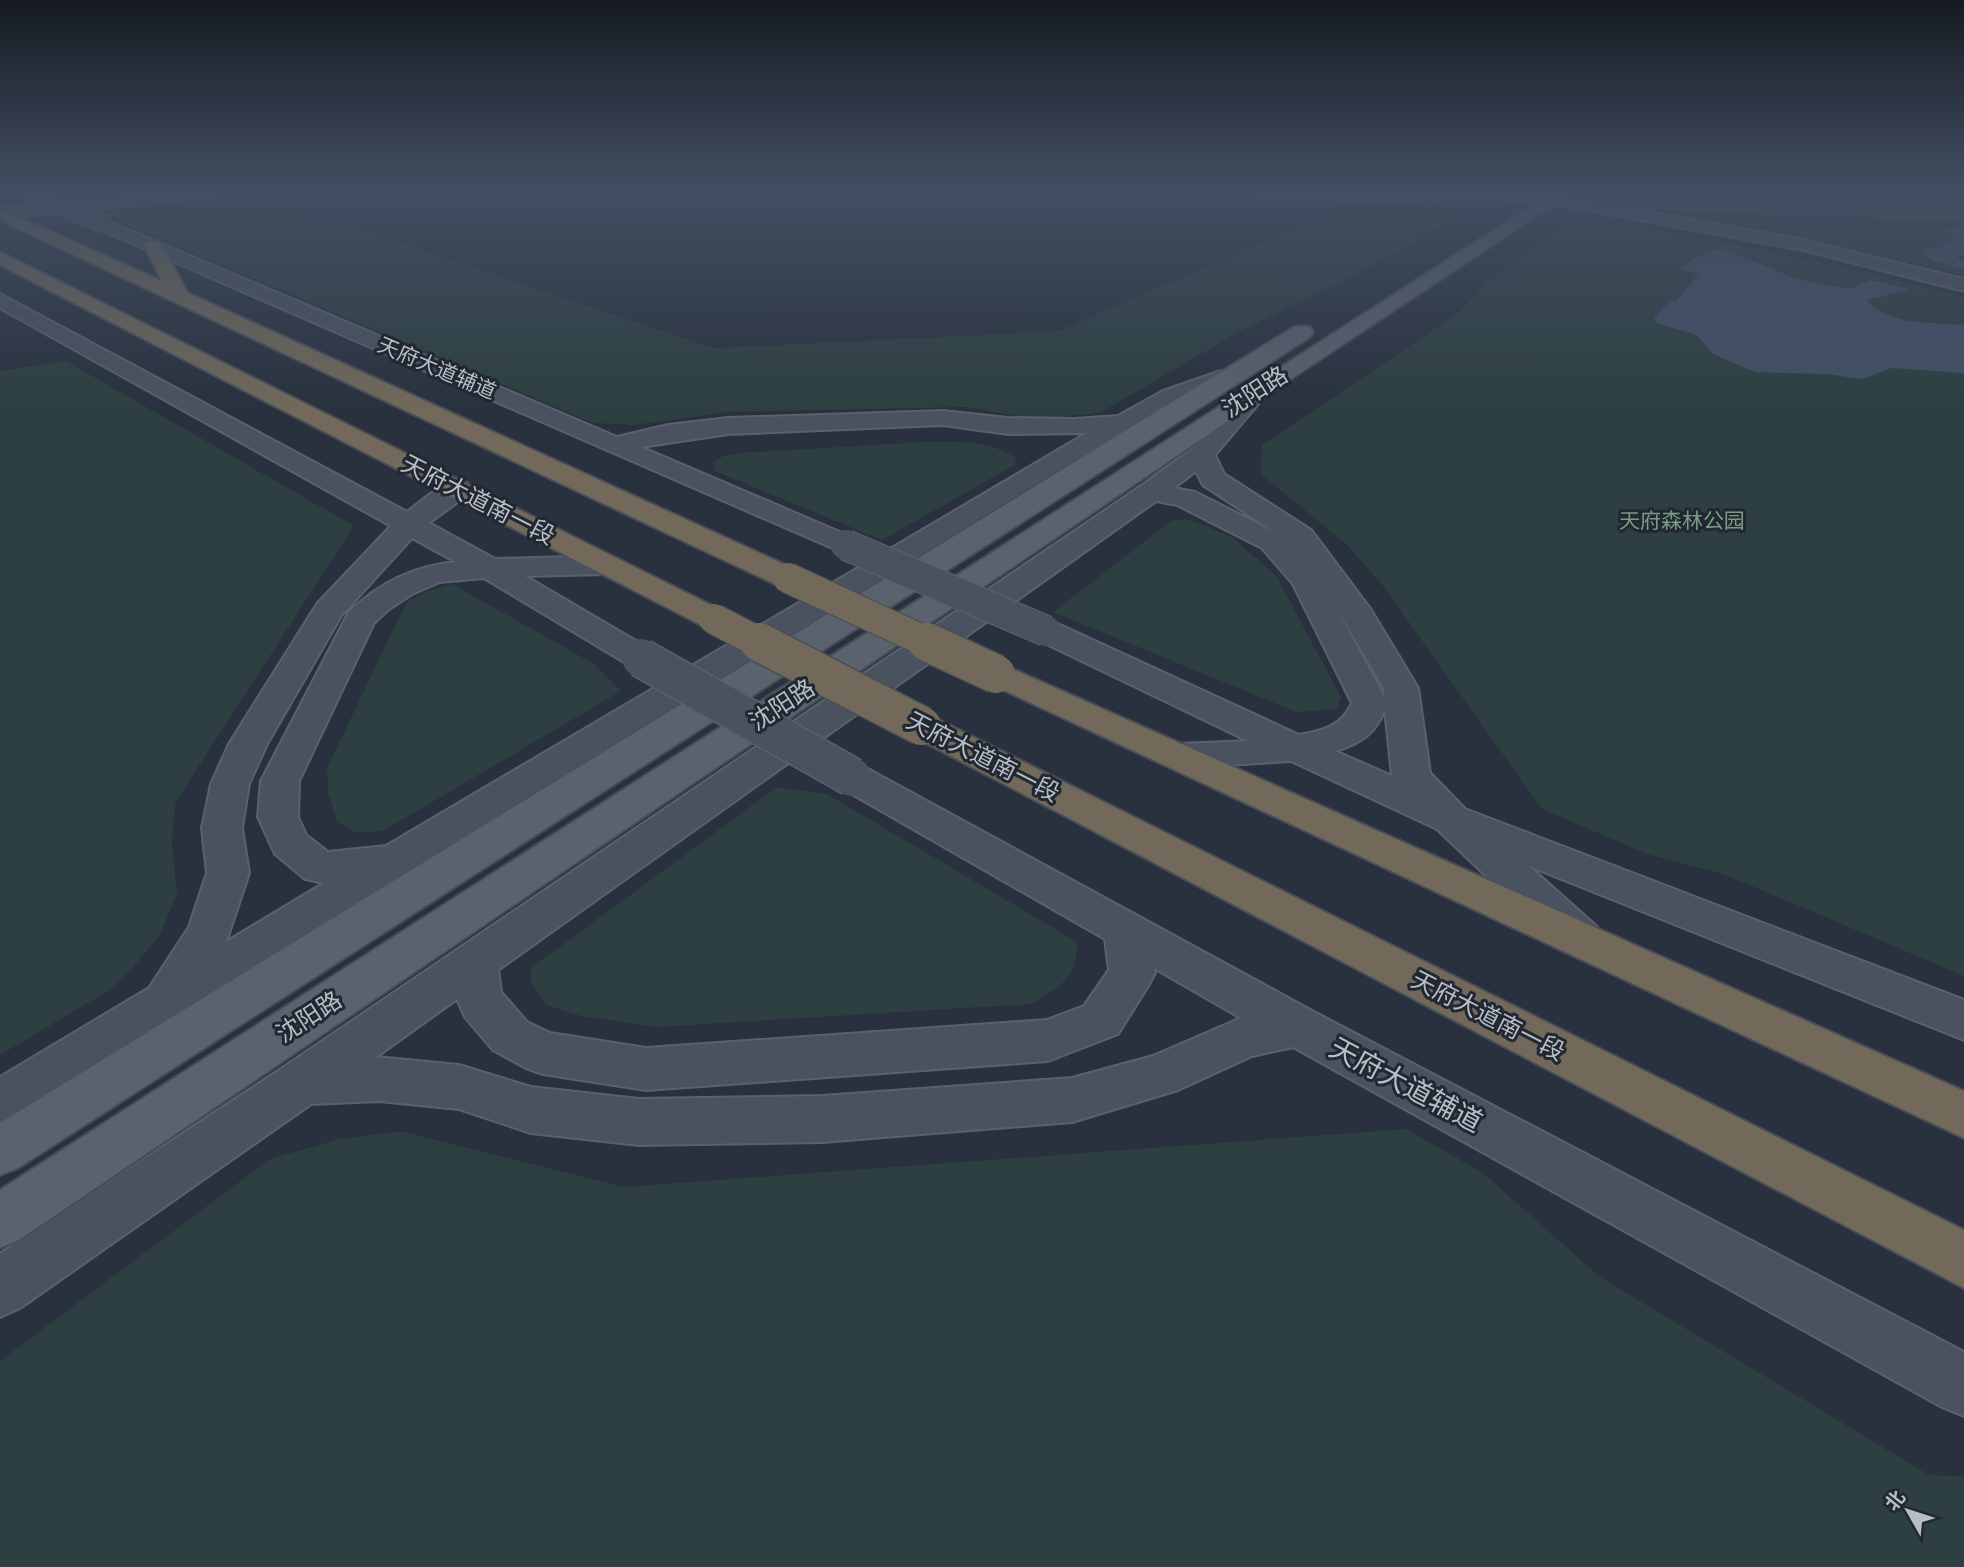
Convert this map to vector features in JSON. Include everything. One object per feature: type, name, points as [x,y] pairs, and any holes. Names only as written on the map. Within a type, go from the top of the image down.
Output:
[{"type":"highway","name":"天府大道南一段","points":[[12,264],[714,619],[1964,1260]]},
{"type":"highway","points":[[109,264],[996,674],[1964,1115]]},
{"type":"highway","points":[[162,264],[180,297]]},
{"type":"main road","name":"沈阳路","points":[[0,1151],[1431,264]]},
{"type":"main road","name":"沈阳路","points":[[0,1221],[1243,383]]},
{"type":"street","name":"天府大道辅道","points":[[196,264],[1046,631],[1294,748]]},
{"type":"street","points":[[1878,264],[1964,285]]},
{"type":"street","points":[[0,300],[489,568]]},
{"type":"street","points":[[0,1104],[412,849],[1045,467],[1171,396],[1243,383]]},
{"type":"street","points":[[0,1288],[302,1082],[1151,492],[1202,454],[1243,383]]},
{"type":"street","points":[[615,445],[668,433],[727,426],[943,418],[1008,426],[1074,427],[1129,420]]},
{"type":"street","points":[[670,469],[692,451],[710,442],[747,435],[924,429],[967,430],[1023,444],[1047,456],[1045,467]]},
{"type":"street","points":[[1202,454],[1213,479],[1301,536],[1360,617],[1401,688],[1411,777],[1451,819],[1583,941]]},
{"type":"street","points":[[163,1002],[209,932],[229,873],[222,828],[230,784],[248,744],[328,611],[409,524],[457,489]]},
{"type":"street","points":[[1151,492],[1185,498],[1272,542],[1307,581],[1370,703],[1360,724],[1335,740],[1294,748],[1179,756]]},
{"type":"street","points":[[412,849],[362,866],[320,868],[289,844],[278,817],[280,781],[360,620],[378,602],[401,587],[434,573],[489,568],[606,565]]},
{"type":"street","name":"天府大道辅道","points":[[489,568],[641,658],[1126,932],[1964,1385]]},
{"type":"street","points":[[1294,748],[1451,819],[1964,1020]]},
{"type":"street","points":[[475,961],[476,988],[482,1003],[510,1036],[542,1053],[646,1069],[1048,1040],[1101,1020],[1132,973],[1126,932]]},
{"type":"street","points":[[302,1082],[379,1079],[459,1087],[531,1110],[639,1122],[822,1119],[1072,1100],[1161,1075],[1244,1037],[1297,1026]]},
{"type":"green space","points":[[221,264],[464,264],[714,348],[1058,331],[1213,264],[1375,264],[1235,334],[1100,413],[1021,417],[967,407],[729,412],[633,425],[593,423]]},
{"type":"green space","name":"天府森林公园","points":[[1511,264],[1828,264],[1964,297],[1964,976],[1726,875],[1647,854],[1542,809],[1383,586],[1347,545],[1261,474],[1262,445],[1460,312],[1489,280]]},
{"type":"green space","points":[[1914,264],[1964,264],[1964,276]]},
{"type":"green space","points":[[66,361],[354,526],[175,803],[172,843],[177,894],[160,935],[108,991],[0,1055],[0,371]]},
{"type":"green space","points":[[959,442],[994,447],[1016,458],[1015,465],[882,540],[714,471],[713,463],[723,456],[739,453]]},
{"type":"green space","points":[[1182,519],[1197,522],[1233,538],[1277,577],[1341,697],[1337,709],[1296,712],[1053,612],[1171,521]]},
{"type":"green space","points":[[452,584],[594,664],[621,691],[383,831],[357,833],[337,822],[328,793],[327,768],[406,603],[424,592]]},
{"type":"green space","points":[[777,787],[827,794],[1077,942],[1070,974],[1059,986],[1031,1004],[657,1027],[581,1016],[546,1005],[531,983],[531,968]]},
{"type":"green space","points":[[1406,1129],[1483,1173],[1600,1277],[1929,1475],[1964,1476],[1964,1567],[0,1567],[0,1361],[270,1159],[340,1139],[401,1131],[624,1187]]},
{"type":"water","points":[[1686,264],[1760,264],[1789,276],[1827,286],[1851,288],[1871,280],[1910,289],[1867,300],[1876,308],[1899,319],[1964,325],[1964,373],[1891,368],[1863,379],[1826,374],[1755,372],[1713,354],[1697,335],[1657,323],[1654,318],[1671,300],[1676,301],[1699,274],[1679,269]]},
{"type":"water","points":[[1945,264],[1964,264],[1964,270]]}]
